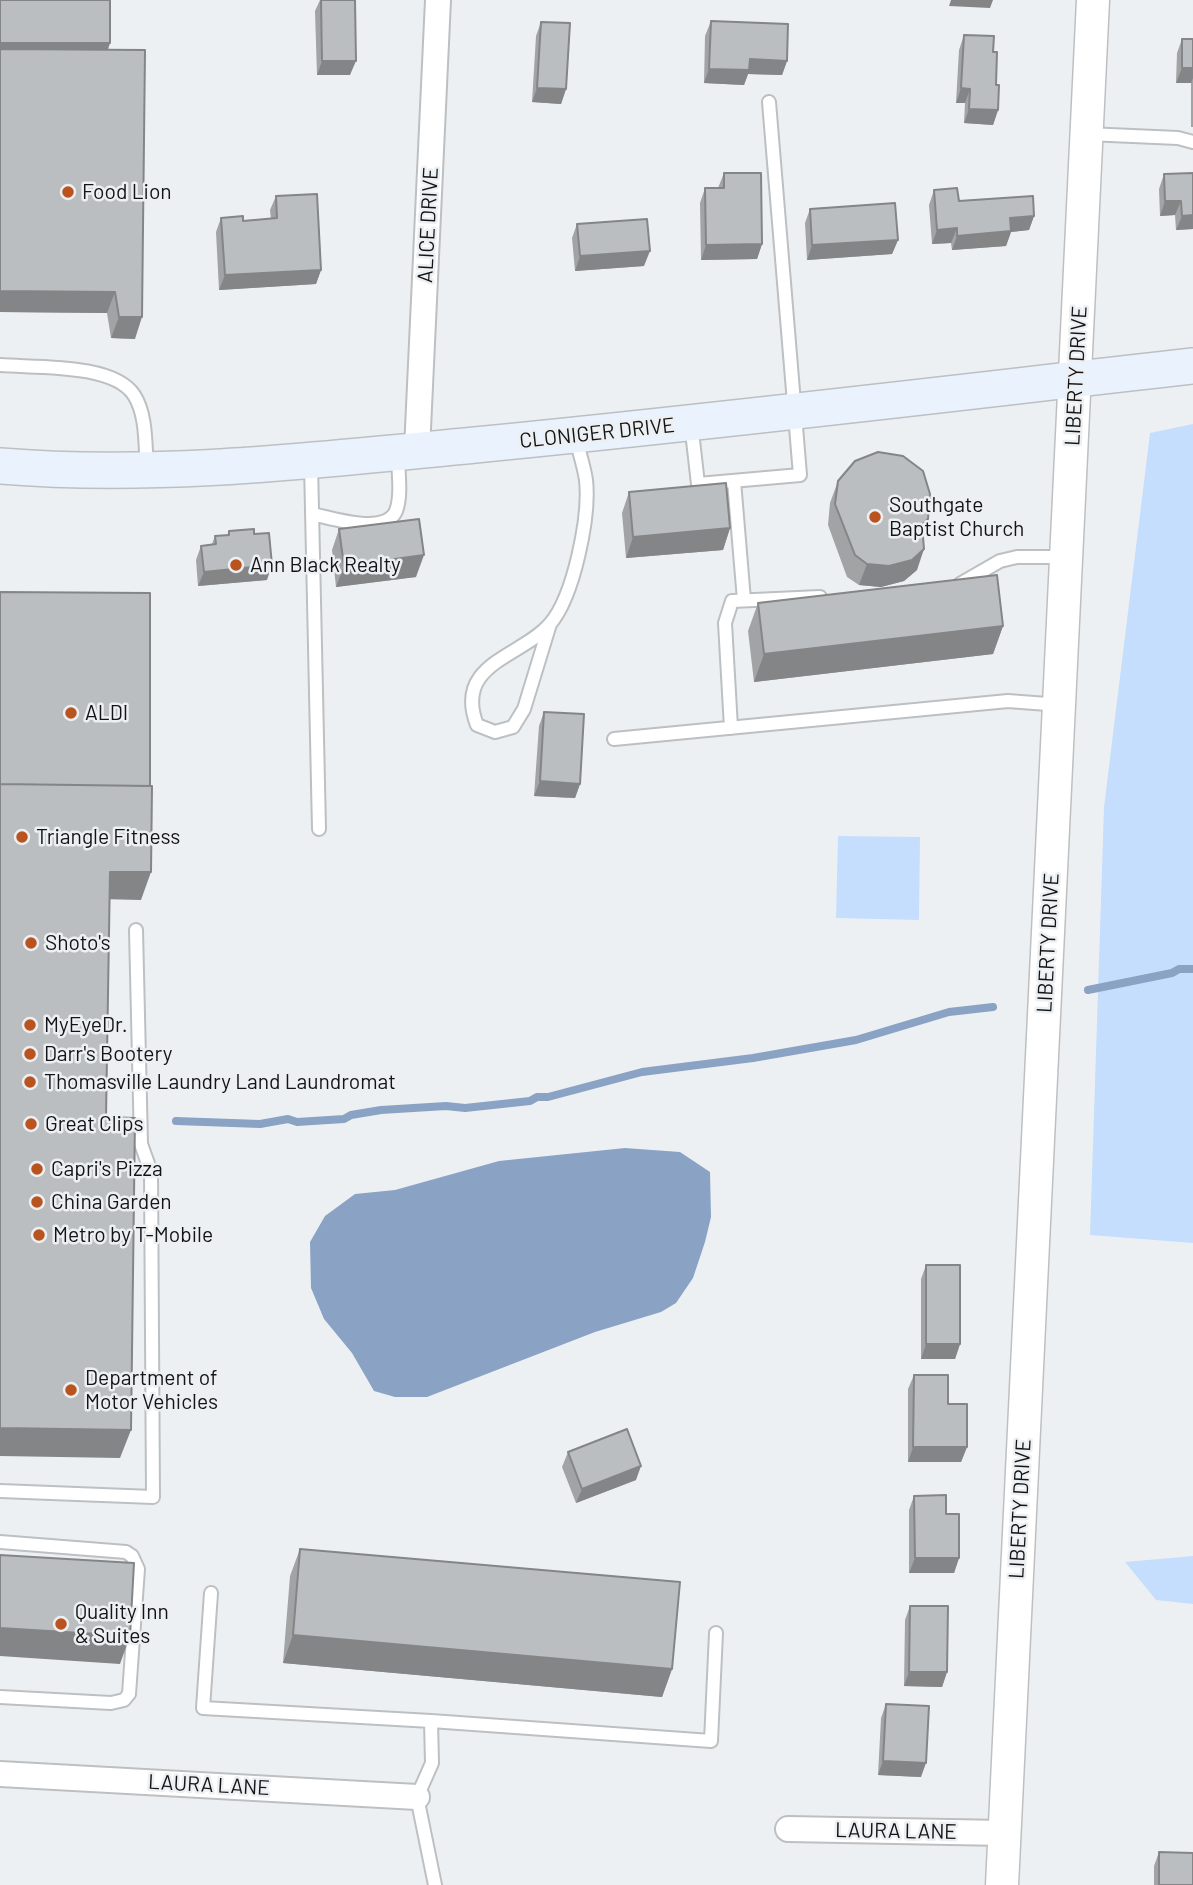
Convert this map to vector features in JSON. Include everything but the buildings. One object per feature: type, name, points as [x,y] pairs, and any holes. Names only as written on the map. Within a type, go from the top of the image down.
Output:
[{"type":"main road","name":"CLONIGER DRIVE","points":[[0,466],[55,470],[200,470],[691,423],[1193,366]]},
{"type":"street","name":"ALICE DRIVE","points":[[407,451],[438,0]]},
{"type":"street","name":"LIBERTY DRIVE","points":[[1002,1885],[1093,0]]},
{"type":"street","name":"LAURA LANE","points":[[0,1774],[417,1797]]},
{"type":"street","name":"LAURA LANE","points":[[788,1829],[1004,1833]]},
{"type":"lane","points":[[691,423],[698,484],[800,475],[769,102]]},
{"type":"lane","points":[[1087,134],[1178,138],[1193,142]]},
{"type":"lane","points":[[0,365],[95,373],[116,381],[134,395],[144,423],[147,470]]},
{"type":"lane","points":[[550,624],[486,670],[473,690],[472,710],[477,725],[495,732],[513,727],[524,709],[550,624],[567,591],[578,554],[584,519],[586,481],[575,435]]},
{"type":"lane","points":[[312,514],[364,524],[382,523],[391,519],[398,501],[407,451]]},
{"type":"lane","points":[[311,460],[319,829]]},
{"type":"lane","points":[[734,481],[744,600]]},
{"type":"lane","points":[[952,585],[965,583],[1000,561],[1017,557],[1067,557]]},
{"type":"lane","points":[[731,728],[724,623],[732,601],[839,596]]},
{"type":"lane","points":[[614,739],[1008,701],[1060,705]]},
{"type":"lane","points":[[0,1491],[153,1497],[151,1172],[141,1144],[136,930]]},
{"type":"lane","points":[[0,1542],[126,1552],[132,1556],[138,1569],[129,1695],[124,1700],[111,1703],[0,1697]]},
{"type":"lane","points":[[211,1593],[204,1708],[711,1741],[716,1633]]},
{"type":"lane","points":[[431,1721],[432,1763],[417,1797],[435,1885]]},
{"type":"shaded area","points":[[1193,424],[1193,1243],[1090,1235],[1104,807],[1150,433]]},
{"type":"shaded area","points":[[838,836],[920,837],[919,920],[836,918]]},
{"type":"shaded area","points":[[625,1148],[680,1152],[710,1172],[711,1217],[705,1242],[693,1278],[676,1303],[661,1312],[595,1332],[427,1397],[395,1397],[374,1391],[352,1353],[324,1319],[311,1288],[310,1242],[325,1216],[355,1194],[395,1190],[499,1161]]},
{"type":"shaded area","points":[[1193,1556],[1193,1604],[1156,1600],[1125,1562]]},
{"type":"waterway","points":[[1088,990],[1172,973],[1179,969],[1193,969]]},
{"type":"waterway","points":[[176,1121],[260,1124],[288,1119],[297,1122],[344,1119],[351,1115],[381,1110],[446,1106],[465,1108],[530,1101],[537,1097],[548,1097],[642,1072],[753,1058],[856,1040],[949,1012],[993,1007]]},
{"type":"place","name":"Food Lion","points":[[68,192]]},
{"type":"place","name":"Southgate Baptist Church","points":[[875,517]]},
{"type":"place","name":"Ann Black Realty","points":[[236,565]]},
{"type":"place","name":"ALDI","points":[[71,713]]},
{"type":"place","name":"Triangle Fitness","points":[[22,837]]},
{"type":"place","name":"Shoto's","points":[[31,943]]},
{"type":"place","name":"MyEyeDr.","points":[[30,1025]]},
{"type":"place","name":"Darr's Bootery","points":[[30,1054]]},
{"type":"place","name":"Thomasville Laundry Land Laundromat","points":[[30,1082]]},
{"type":"place","name":"Great Clips","points":[[31,1124]]},
{"type":"place","name":"Capri's Pizza","points":[[37,1169]]},
{"type":"place","name":"China Garden","points":[[37,1202]]},
{"type":"place","name":"Metro by T-Mobile","points":[[39,1235]]},
{"type":"place","name":"Department of Motor Vehicles","points":[[71,1390]]},
{"type":"place","name":"Quality Inn & Suites","points":[[61,1624]]}]
